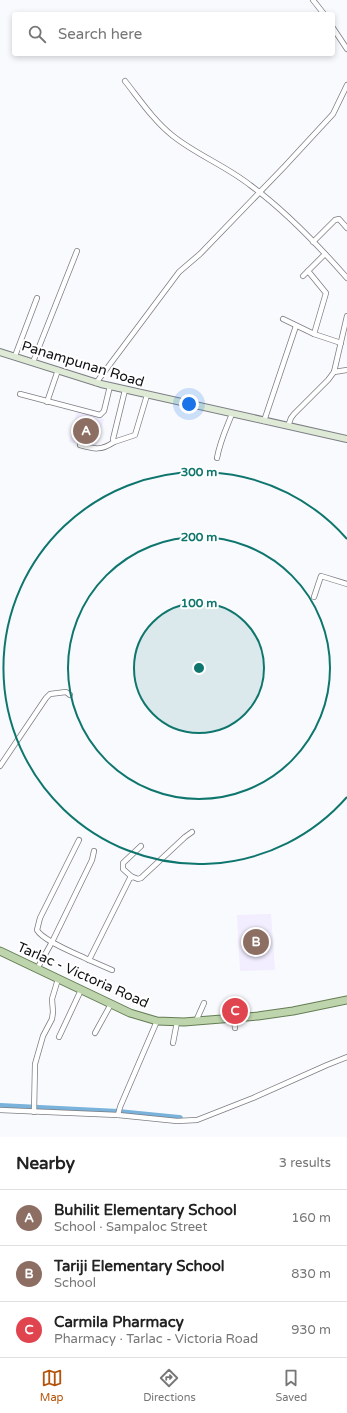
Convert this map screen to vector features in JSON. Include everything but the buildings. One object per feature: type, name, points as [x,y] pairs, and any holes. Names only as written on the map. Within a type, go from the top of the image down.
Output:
[{"type":"main road","name":"Tarlac - Victoria Road","points":[[0,951],[130,1013],[157,1021],[177,1022],[234,1018],[293,1011],[347,1000]]},
{"type":"street","points":[[313,0],[322,12]]},
{"type":"street","points":[[335,31],[347,49]]},
{"type":"street","points":[[125,81],[156,121],[173,136],[247,182],[260,192],[291,220],[347,278]]},
{"type":"street","points":[[96,383],[179,272],[200,254],[333,114],[347,85]]},
{"type":"street","points":[[313,242],[335,220],[339,219],[347,228]]},
{"type":"street","points":[[33,362],[77,251]]},
{"type":"street","points":[[303,276],[325,254]]},
{"type":"street","points":[[308,271],[326,293],[314,334]]},
{"type":"street","points":[[15,356],[37,298]]},
{"type":"street","points":[[288,426],[294,414],[334,372],[347,316]]},
{"type":"street","points":[[283,319],[314,334],[341,343]]},
{"type":"street","points":[[264,421],[296,326]]},
{"type":"street","name":"Panampunan Road","points":[[0,352],[96,383],[347,439]]},
{"type":"street","points":[[47,402],[58,370]]},
{"type":"street","points":[[334,372],[347,370]]},
{"type":"street","points":[[20,394],[100,415],[104,411],[110,386]]},
{"type":"street","points":[[114,442],[113,439],[125,390]]},
{"type":"street","points":[[80,445],[96,449],[135,435],[147,395]]},
{"type":"street","points":[[217,458],[221,437],[232,414]]},
{"type":"street","points":[[314,597],[321,576],[347,584]]},
{"type":"street","points":[[0,766],[46,698],[50,694],[66,692],[70,695]]},
{"type":"street","points":[[141,846],[123,863],[123,869],[132,877],[138,879],[141,878],[192,832]]},
{"type":"street","points":[[79,840],[37,926],[38,932],[52,942],[112,970]]},
{"type":"street","points":[[37,969],[52,942],[92,860],[94,851]]},
{"type":"street","points":[[89,960],[132,877]]},
{"type":"street","points":[[34,1109],[35,1064],[43,1036],[52,1018],[52,999],[58,979]]},
{"type":"street","points":[[59,1037],[81,990]]},
{"type":"street","points":[[196,1021],[204,1003]]},
{"type":"street","points":[[95,1033],[111,1004]]},
{"type":"street","points":[[234,1018],[235,1028]]},
{"type":"street","points":[[118,1114],[157,1021]]},
{"type":"street","points":[[173,1043],[177,1022]]},
{"type":"street","points":[[0,1110],[34,1109],[118,1114],[177,1121],[197,1120],[239,1104],[347,1057]]},
{"type":"shaded area","points":[[77,412],[104,419],[96,448],[69,442]]},
{"type":"shaded area","points":[[271,914],[275,970],[240,971],[237,915]]},
{"type":"waterway","points":[[0,1107],[118,1113],[179,1119]]},
{"type":"place","name":"Buhilit Elementary School","points":[[86,431]]},
{"type":"place","name":"Tariji Elementary School","points":[[256,942]]},
{"type":"place","name":"Carmila Pharmacy","points":[[235,1011]]}]
